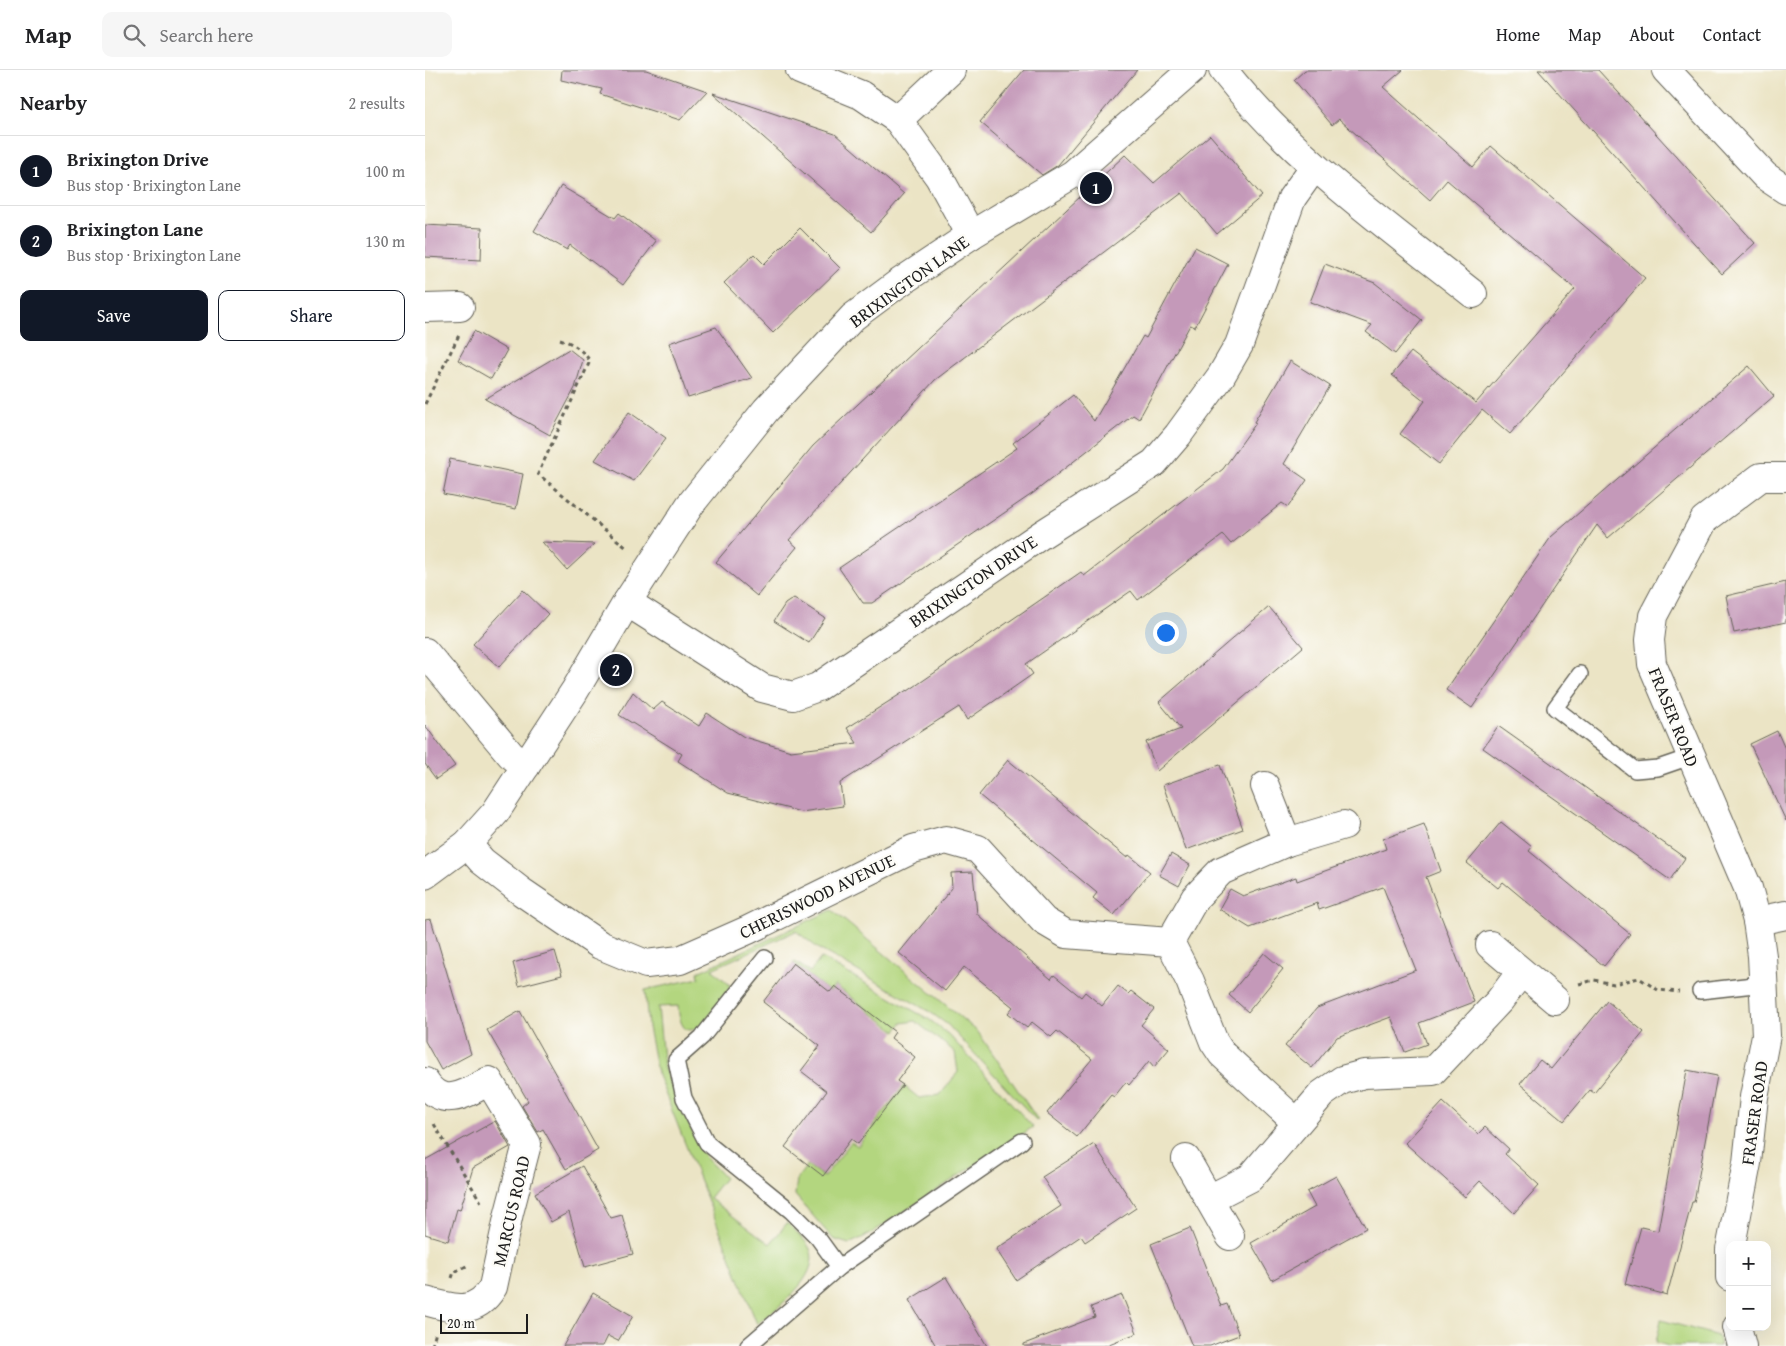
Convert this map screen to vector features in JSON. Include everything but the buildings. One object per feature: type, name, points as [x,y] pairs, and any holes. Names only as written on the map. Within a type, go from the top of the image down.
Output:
[{"type":"street","points":[[801,70],[861,95],[898,120],[939,177],[971,236]]},
{"type":"street","points":[[898,120],[951,70]]},
{"type":"street","name":"BRIXINGTON LANE","points":[[425,875],[467,844],[495,813],[575,692],[627,602],[690,505],[766,410],[853,317],[896,285],[971,236],[1073,174],[1192,70]]},
{"type":"street","points":[[1223,70],[1244,97],[1314,167],[1473,294]]},
{"type":"street","points":[[1666,70],[1765,176],[1786,190]]},
{"type":"street","name":"BRIXINGTON DRIVE","points":[[627,602],[762,688],[793,696],[818,686],[1041,535],[1154,463],[1178,435],[1221,376],[1239,345],[1292,198],[1314,167]]},
{"type":"street","points":[[425,308],[461,319]]},
{"type":"street","name":"FRASER ROAD","points":[[1732,1241],[1747,1163],[1754,1097],[1776,1036],[1763,984],[1762,956],[1757,922],[1748,888],[1690,757],[1652,664],[1650,640],[1653,616],[1704,520],[1761,477],[1786,477]]},
{"type":"street","points":[[425,652],[511,755],[526,766]]},
{"type":"street","points":[[1265,786],[1287,842]]},
{"type":"street","points":[[1296,1122],[1222,1054],[1214,1042],[1190,981],[1170,942],[1195,898],[1221,871],[1287,842],[1344,825]]},
{"type":"street","name":"CHERISWOOD AVENUE","points":[[467,844],[482,861],[522,892],[585,935],[600,945],[646,964],[680,960],[748,930],[913,849],[946,840],[978,849],[1044,921],[1060,932],[1075,935],[1170,942]]},
{"type":"street","points":[[1757,922],[1786,915]]},
{"type":"street","points":[[1490,945],[1555,1000]]},
{"type":"street","points":[[1209,1199],[1250,1178],[1296,1122],[1322,1094],[1342,1080],[1364,1074],[1433,1071],[1500,1000],[1521,972]]},
{"type":"street","name":"MARCUS ROAD","points":[[425,1082],[430,1089],[444,1098],[461,1097],[489,1081],[527,1144],[509,1213],[493,1288],[479,1305],[463,1308],[425,1301]]},
{"type":"street","points":[[1186,1159],[1230,1236]]},
{"type":"street","points":[[1738,1331],[1742,1346]]},
{"type":"lane","points":[[1580,674],[1555,708],[1635,770],[1658,768],[1690,757]]},
{"type":"lane","points":[[765,958],[702,1037],[676,1060],[684,1098],[707,1142],[791,1211],[818,1238],[839,1266]]},
{"type":"lane","points":[[1700,991],[1763,984]]},
{"type":"lane","points":[[748,1346],[839,1266],[1022,1141]]},
{"type":"path","points":[[425,404],[461,319]]},
{"type":"path","points":[[560,339],[570,342],[590,361],[538,474],[650,566]]},
{"type":"path","points":[[1555,1000],[1561,1004],[1581,982],[1594,980],[1613,984],[1639,978],[1658,990],[1700,991]]},
{"type":"path","points":[[430,1117],[482,1203]]},
{"type":"path","points":[[451,1279],[454,1272],[477,1262]]},
{"type":"green space","points":[[832,910],[978,1032],[1038,1120],[948,1025],[930,1012],[819,949],[796,931],[712,969],[731,986],[710,1015],[694,1029],[687,1029],[681,1022],[678,1006],[658,1007],[664,1069],[699,1147],[705,1157],[725,1178],[709,1198],[770,1244],[787,1223],[810,1249],[812,1259],[803,1281],[785,1301],[757,1324],[657,1073],[648,1027],[645,990],[699,978],[698,972]]},
{"type":"green space","points":[[821,958],[930,1020],[949,1035],[1033,1127],[870,1234],[849,1244],[833,1239],[795,1195],[797,1179],[807,1165],[824,1177],[851,1142],[858,1146],[904,1086],[919,1098],[940,1095],[958,1072],[955,1052],[915,1021],[902,1023],[896,1031],[835,985],[830,992],[793,963],[794,961],[810,972]]},
{"type":"green space","points":[[1661,1320],[1718,1336],[1720,1346],[1668,1346],[1656,1342]]},
{"type":"place","name":"Brixington Drive","points":[[1096,188]]},
{"type":"place","name":"Brixington Lane","points":[[616,670]]}]
